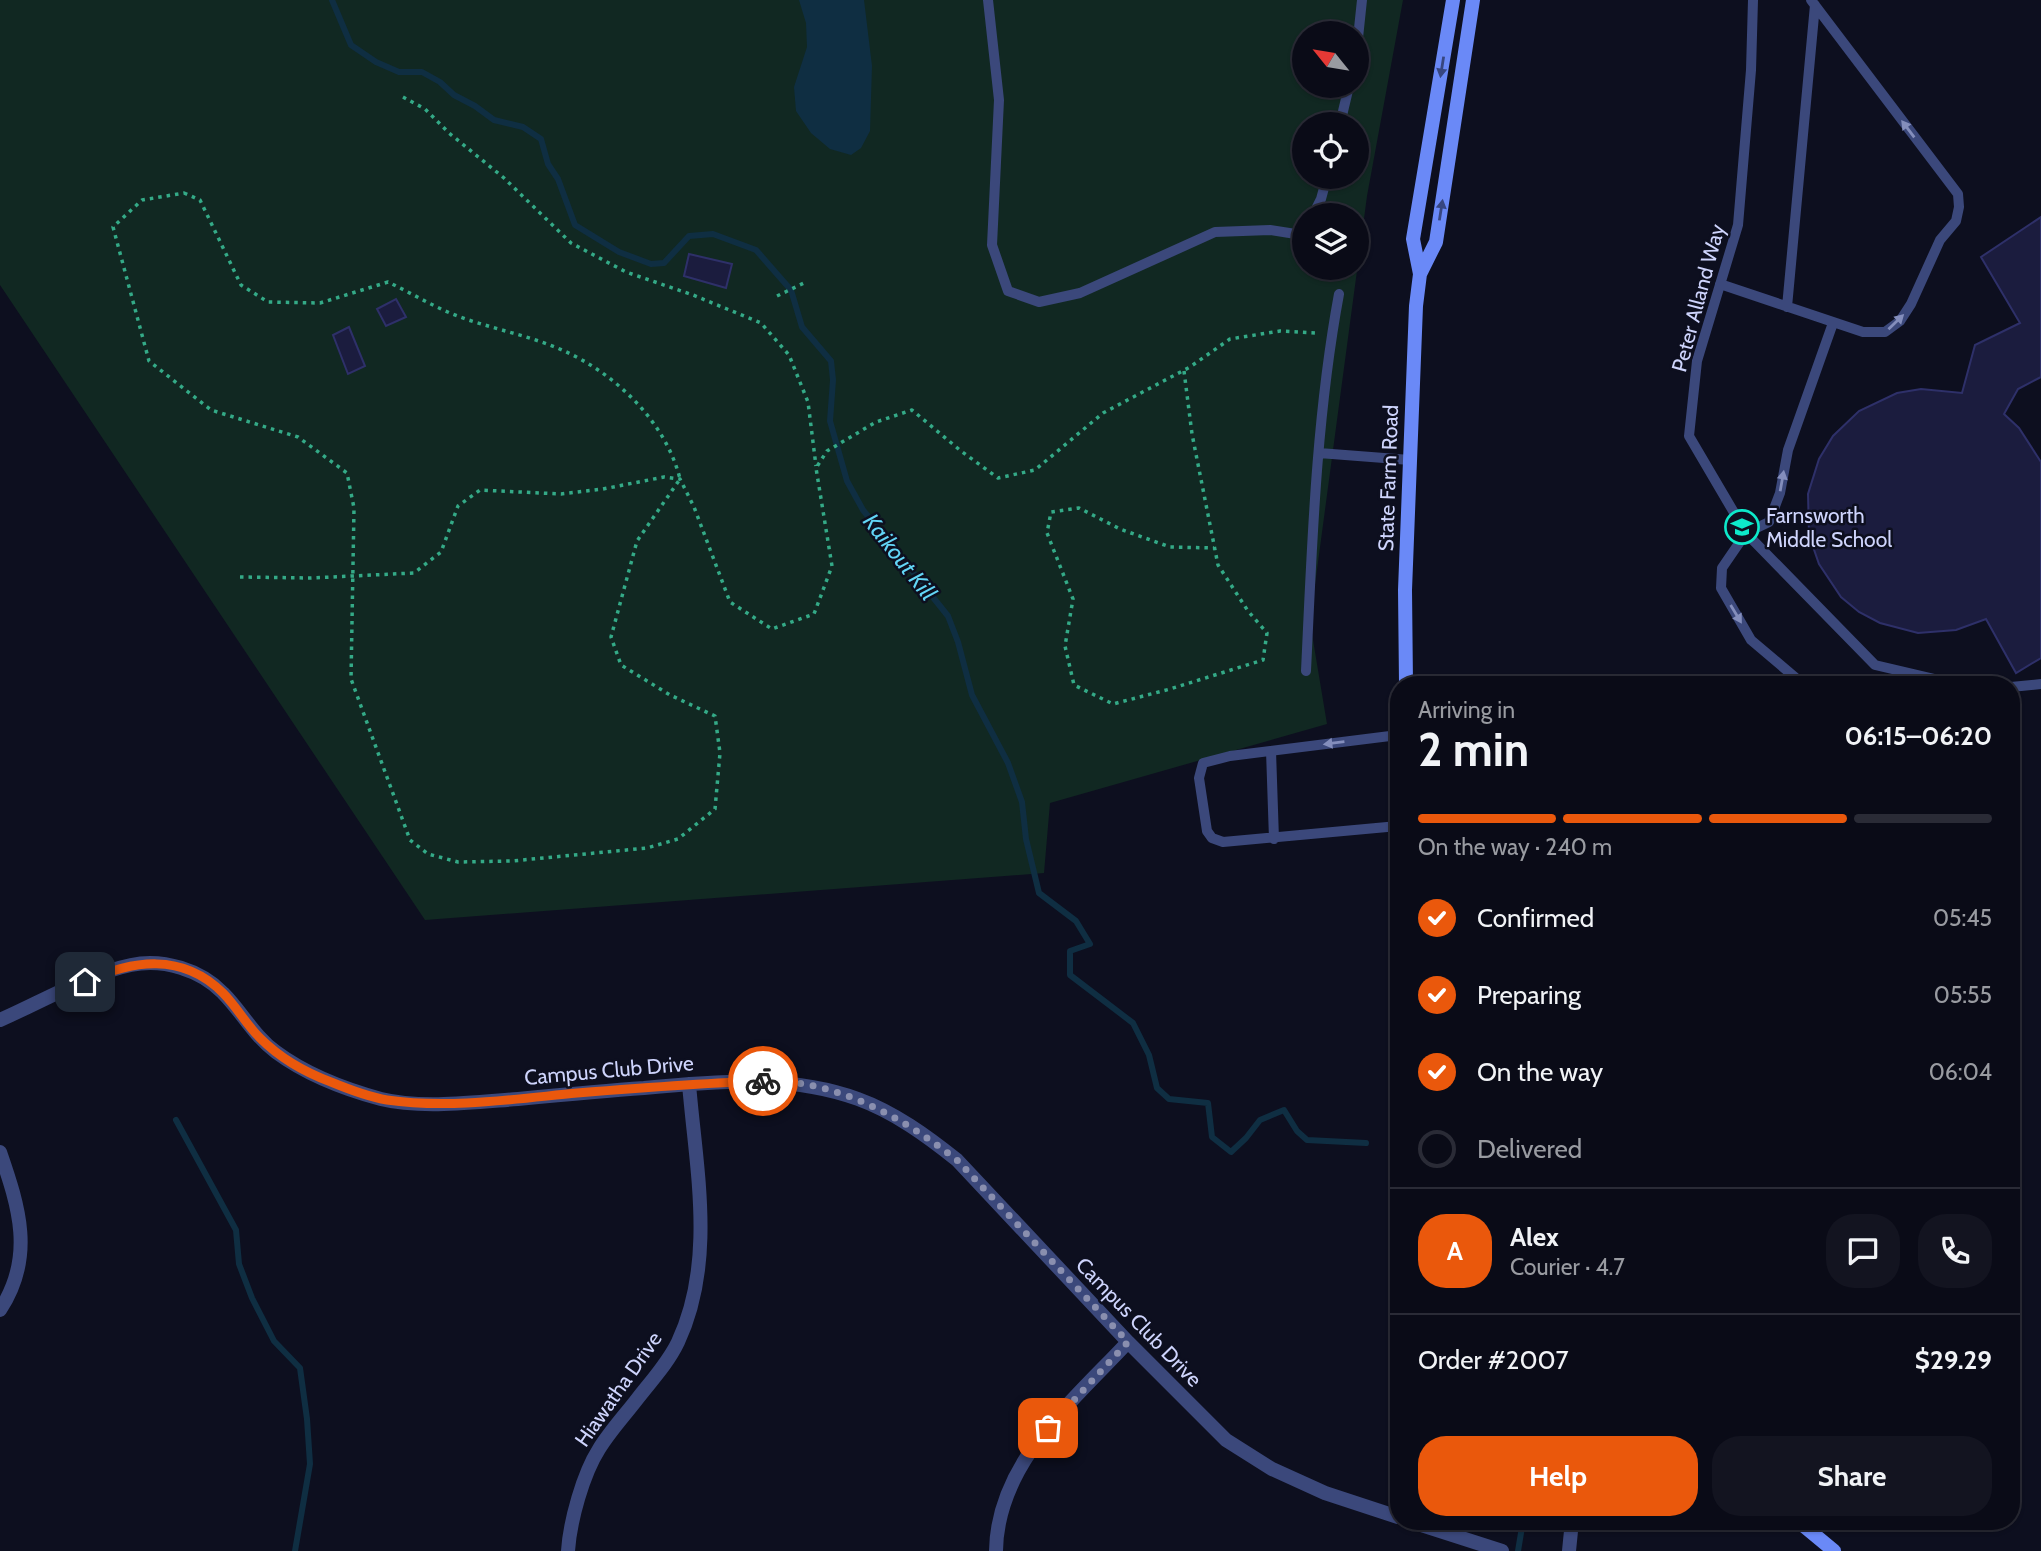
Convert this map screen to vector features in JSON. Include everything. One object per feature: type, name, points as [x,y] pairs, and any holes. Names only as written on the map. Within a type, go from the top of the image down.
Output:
[{"type":"main road","name":"State Farm Road","points":[[1406,676],[1405,590],[1419,274],[1413,239],[1453,0]]},
{"type":"main road","name":"State Farm Road","points":[[1419,274],[1436,242],[1473,0]]},
{"type":"main road","points":[[1809,1530],[1834,1551]]},
{"type":"street","name":"Campus Club Drive","points":[[0,1020],[106,972],[133,964],[159,963],[181,967],[222,992],[258,1037],[298,1068],[384,1100],[422,1104],[495,1101],[689,1084],[769,1081],[800,1083],[858,1099],[888,1113],[933,1141],[957,1160],[1128,1342],[1226,1440],[1272,1469],[1325,1493],[1390,1514]]},
{"type":"street","name":"Hiawatha Drive","points":[[568,1551],[569,1536],[587,1475],[597,1452],[666,1362],[687,1321],[701,1262],[701,1219],[689,1084]]},
{"type":"street","points":[[0,1152],[20,1221],[22,1244],[17,1277],[0,1310]]},
{"type":"street","points":[[996,1551],[1003,1508],[1025,1457],[1048,1428],[1128,1342]]},
{"type":"street","points":[[1437,1530],[1502,1551]]},
{"type":"street","points":[[1569,1551],[1571,1530]]},
{"type":"lane","points":[[988,0],[999,100],[992,244],[1008,291],[1039,302],[1080,293],[1215,232],[1270,230],[1292,233]]},
{"type":"lane","points":[[1360,21],[1362,0]]},
{"type":"lane","name":"Peter Alland Way","points":[[1753,0],[1751,71],[1738,225],[1697,360],[1689,436],[1746,533],[1875,665],[1922,676]]},
{"type":"lane","points":[[1720,284],[1863,332],[1885,332],[1900,321],[1911,304],[1940,240],[1956,221],[1958,194],[1813,3]]},
{"type":"lane","points":[[1787,307],[1813,3]]},
{"type":"lane","points":[[1306,671],[1318,453],[1339,294]]},
{"type":"lane","points":[[1794,676],[1751,639],[1721,588],[1722,568],[1746,533],[1769,522],[1780,493],[1788,450],[1833,323]]},
{"type":"lane","points":[[1318,453],[1410,460]]},
{"type":"lane","points":[[2020,686],[2041,684]]},
{"type":"lane","points":[[1390,736],[1230,756],[1203,763],[1199,778],[1207,831],[1212,838],[1223,842],[1390,827]]},
{"type":"lane","points":[[1271,751],[1274,839]]},
{"type":"path","points":[[403,97],[425,109],[504,178],[570,243],[626,272],[693,295],[761,323],[789,355],[808,402],[832,566],[814,614],[772,629],[730,602],[674,458],[643,409],[605,374],[563,350],[450,313],[388,282],[320,303],[268,302],[241,285],[200,200],[184,193],[142,200],[114,227],[149,361],[211,410],[298,437],[347,473],[354,508],[351,679],[410,840],[428,854],[458,862],[512,861],[647,848],[678,839],[715,809],[720,753],[715,716],[670,695],[621,665],[611,637],[637,541],[680,479]]},
{"type":"path","points":[[777,296],[806,282]]},
{"type":"path","points":[[816,468],[827,451],[876,422],[912,410],[998,478],[1035,470],[1103,413],[1184,371],[1230,339],[1280,331],[1332,333]]},
{"type":"path","points":[[1184,371],[1192,434],[1218,565],[1248,611],[1267,633],[1263,660],[1113,704],[1074,685],[1065,646],[1073,598],[1047,533],[1051,512],[1079,508],[1120,529],[1170,547],[1214,548]]},
{"type":"path","points":[[240,577],[312,578],[414,573],[441,552],[457,506],[480,490],[561,494],[664,477],[680,479]]},
{"type":"green space","points":[[0,0],[1403,0],[1369,185],[1369,112],[1292,112],[1292,189],[1368,189],[1366,203],[1292,203],[1292,280],[1356,280],[1310,622],[1327,724],[1050,803],[1044,873],[425,920],[0,285]]},
{"type":"water","points":[[799,0],[864,0],[872,66],[870,131],[861,148],[851,155],[830,149],[811,133],[796,111],[794,87],[807,47],[806,23]]},
{"type":"building","points":[[2041,217],[2041,377],[2018,389],[2004,414],[2019,428],[2041,462],[2041,658],[2016,673],[1986,619],[1956,630],[1918,633],[1880,623],[1859,612],[1841,597],[1819,564],[1809,535],[1808,494],[1819,459],[1833,436],[1859,411],[1897,393],[1921,389],[1962,393],[1975,345],[2020,323],[1981,257]]},
{"type":"building","points":[[689,254],[732,264],[726,288],[684,276]]},
{"type":"building","points":[[396,299],[406,317],[386,326],[377,309]]},
{"type":"building","points":[[349,327],[365,366],[348,374],[333,335]]},
{"type":"waterway","name":"Kaikout Kill","points":[[332,0],[351,45],[376,62],[399,72],[422,72],[494,120],[523,127],[541,139],[548,164],[558,179],[575,225],[619,252],[651,264],[664,263],[689,236],[713,234],[756,250],[791,290],[802,327],[831,361],[833,380],[830,421],[847,481],[863,510],[948,616],[972,695],[1008,763],[1022,802],[1026,839],[1039,893],[1076,921],[1090,944],[1070,951],[1070,975],[1133,1023],[1149,1055],[1157,1088],[1169,1099],[1208,1103],[1212,1137],[1231,1152],[1260,1120],[1284,1110],[1297,1131],[1307,1140],[1366,1143]]},
{"type":"waterway","points":[[176,1120],[236,1230],[239,1264],[252,1298],[274,1341],[300,1368],[310,1464],[295,1551]]},
{"type":"waterway","name":"Kaikout Kill","points":[[1518,1551],[1522,1530]]},
{"type":"way so far","points":[[763,1081],[800,1083],[858,1099],[888,1113],[933,1141],[957,1160],[1128,1342],[1048,1428]]},
{"type":"place","name":"Farnsworth Middle School","points":[[1742,527]]},
{"type":"route","points":[[85,982],[133,964],[159,963],[181,967],[222,992],[258,1037],[298,1068],[384,1100],[422,1104],[495,1101],[689,1084],[763,1081]]}]
